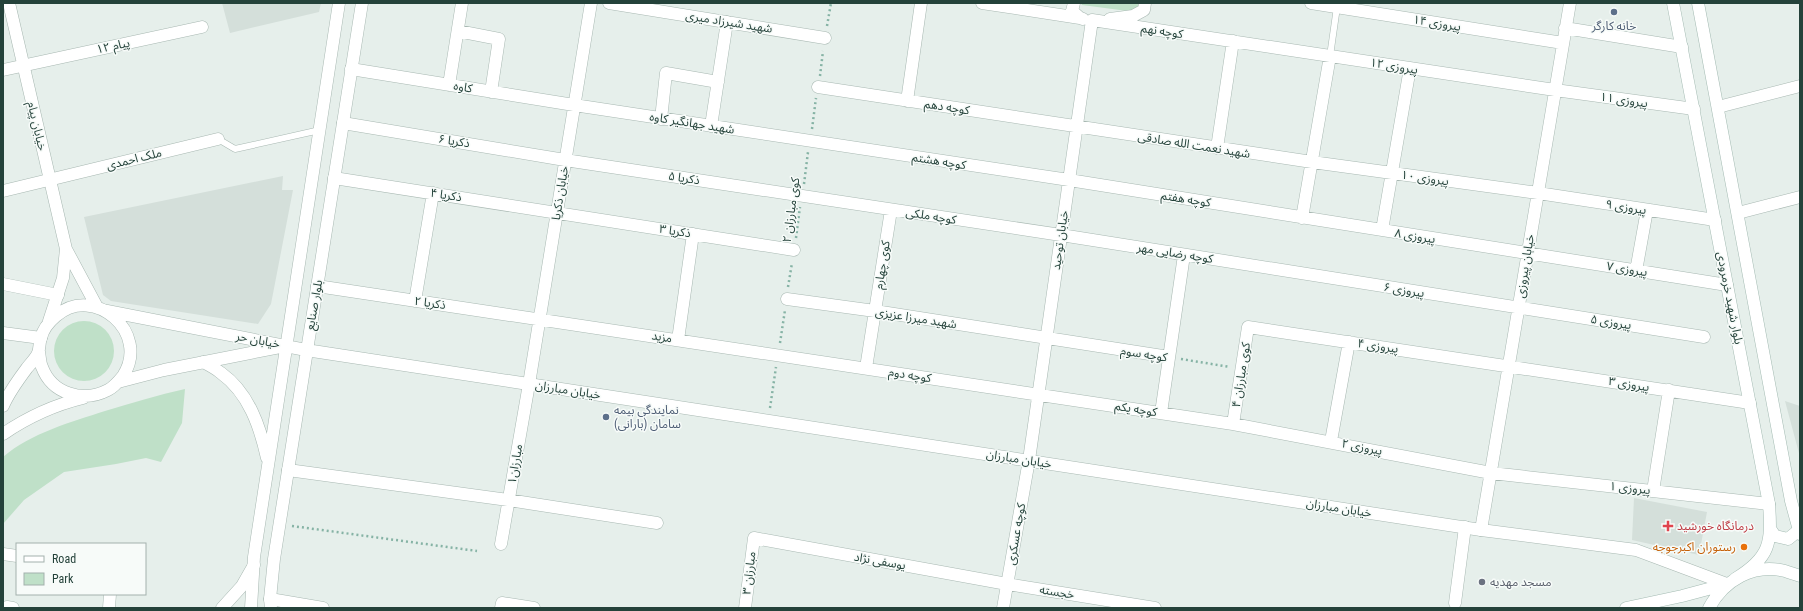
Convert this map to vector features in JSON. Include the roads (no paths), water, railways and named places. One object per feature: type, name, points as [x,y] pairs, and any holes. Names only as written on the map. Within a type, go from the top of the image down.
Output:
[{"type":"street","name":"خیابان پیام","points":[[9,3],[66,249],[102,309]]},
{"type":"street","name":"بلوار صنایع","points":[[251,608],[254,565],[339,3]]},
{"type":"street","name":"بلوار صنایع","points":[[270,603],[279,524],[362,3]]},
{"type":"street","points":[[449,85],[462,3]]},
{"type":"street","name":"خیابان ذکریا","points":[[529,384],[541,319],[591,3]]},
{"type":"street","name":"شهید شیرزاد میری","points":[[609,3],[825,38]]},
{"type":"street","points":[[907,101],[921,3]]},
{"type":"street","points":[[982,3],[1092,20],[1133,16],[1144,10],[1145,3]]},
{"type":"street","points":[[1074,3],[1072,11],[1080,18]]},
{"type":"street","name":"پیروزی ۱۴","points":[[1311,3],[1563,43]]},
{"type":"street","name":"خیابان پیروزی","points":[[1481,530],[1570,3]]},
{"type":"street","name":"بلوار شهید خرمرودی","points":[[1673,3],[1769,504],[1771,530],[1767,548],[1752,568],[1731,581]]},
{"type":"street","name":"بلوار شهید خرمرودی","points":[[1698,3],[1791,501],[1800,532]]},
{"type":"street","name":"کوچه نهم","points":[[1092,20],[1233,41]]},
{"type":"street","name":"خیابان توحید","points":[[1029,460],[1092,20]]},
{"type":"street","points":[[711,126],[727,22]]},
{"type":"street","name":"پیام ۱۲","points":[[3,70],[202,27]]},
{"type":"street","points":[[1565,28],[1682,47]]},
{"type":"street","points":[[458,31],[499,39],[491,92]]},
{"type":"street","points":[[1217,148],[1233,41]]},
{"type":"street","name":"پیروزی ۱۲","points":[[1233,41],[1555,90]]},
{"type":"street","points":[[1302,218],[1330,56]]},
{"type":"street","points":[[1382,230],[1410,68]]},
{"type":"street","name":"کاوه","points":[[352,69],[574,105]]},
{"type":"street","points":[[661,118],[666,73],[718,82]]},
{"type":"street","points":[[1718,107],[1800,86]]},
{"type":"street","name":"کوچه دهم","points":[[818,87],[1076,127]]},
{"type":"street","name":"پیروزی ۱۱","points":[[1555,90],[1694,109]]},
{"type":"street","name":"شهید جهانگیر کاوه","points":[[574,105],[810,141]]},
{"type":"street","name":"ذکریا ۶","points":[[343,123],[565,160]]},
{"type":"street","name":"شهید نعمت الله صادقی","points":[[1076,127],[1312,162]]},
{"type":"street","name":"ملک احمدی","points":[[3,191],[218,139]]},
{"type":"street","name":"کوچه هشتم","points":[[810,141],[1069,180]]},
{"type":"street","name":"ذکریا ۵","points":[[565,160],[802,196]]},
{"type":"street","name":"پیروزی ۱۰","points":[[1312,162],[1538,193]]},
{"type":"street","name":"ذکریا ۴","points":[[334,178],[557,213]]},
{"type":"street","name":"کوچه هفتم","points":[[1069,180],[1302,218]]},
{"type":"street","points":[[415,301],[433,193]]},
{"type":"street","name":"پیروزی ۹","points":[[1538,193],[1715,220]]},
{"type":"street","name":"کوچه ملکی","points":[[802,196],[1061,235]]},
{"type":"street","points":[[1738,213],[1800,197]]},
{"type":"street","name":"کوی چهارم","points":[[866,368],[891,210]]},
{"type":"street","points":[[1636,271],[1647,210]]},
{"type":"street","name":"ذکریا ۳","points":[[557,213],[794,250]]},
{"type":"street","name":"پیروزی ۸","points":[[1302,218],[1528,254]]},
{"type":"street","points":[[678,340],[693,234]]},
{"type":"street","name":"کوچه رضایی مهر","points":[[1061,235],[1289,272]]},
{"type":"street","name":"خیابان پیام","points":[[48,324],[63,278],[66,249]]},
{"type":"street","name":"پیروزی ۷","points":[[1528,254],[1727,285]]},
{"type":"street","points":[[1160,413],[1184,255]]},
{"type":"street","name":"پیروزی ۶","points":[[1289,272],[1518,308]]},
{"type":"street","points":[[3,284],[58,295]]},
{"type":"street","name":"ذکریا ۲","points":[[317,286],[541,319]]},
{"type":"street","name":"شهید میرزا عزیزی","points":[[787,299],[875,311],[1046,339]]},
{"type":"street","points":[[3,434],[19,424],[59,404],[89,397],[105,392],[118,382],[126,370],[130,357],[130,344],[126,331],[118,319],[102,309],[83,306],[69,308],[57,315],[48,324],[41,338],[39,352],[42,367],[49,380],[60,390],[74,396],[89,397]]},
{"type":"street","name":"پیروزی ۵","points":[[1518,308],[1704,337]]},
{"type":"street","name":"خیابان حر","points":[[102,309],[287,346]]},
{"type":"street","name":"مزید","points":[[541,319],[780,355]]},
{"type":"street","name":"پیروزی ۴","points":[[1248,327],[1509,366]]},
{"type":"street","name":"کوی مبارزان ۴","points":[[1234,424],[1248,327]]},
{"type":"street","points":[[3,333],[41,338]]},
{"type":"street","name":"کوچه سوم","points":[[1046,339],[1169,357]]},
{"type":"street","points":[[1331,441],[1350,342]]},
{"type":"street","name":"خیابان حر","points":[[118,382],[202,362],[287,346]]},
{"type":"street","name":"خیابان مبارزان","points":[[287,346],[1481,530],[1636,550],[1731,581]]},
{"type":"street","points":[[4,401],[39,352]]},
{"type":"street","name":"کوچه دوم","points":[[780,355],[1038,394]]},
{"type":"street","points":[[202,362],[222,373],[237,389],[252,409],[261,432],[269,465]]},
{"type":"street","name":"پیروزی ۳","points":[[1509,366],[1750,403]]},
{"type":"street","name":"مبارزان۱","points":[[501,544],[529,384]]},
{"type":"street","points":[[1653,491],[1669,390]]},
{"type":"street","name":"کوچه یکم","points":[[1038,394],[1234,424]]},
{"type":"street","name":"پیروزی ۲","points":[[1234,424],[1331,441],[1491,473]]},
{"type":"street","name":"کوچه عسکری","points":[[1002,608],[1029,460]]},
{"type":"street","points":[[288,470],[508,500],[657,523]]},
{"type":"street","name":"پیروزی ۱","points":[[1491,473],[1769,504]]},
{"type":"street","points":[[1455,603],[1465,527]]},
{"type":"street","points":[[1771,530],[1775,536],[1788,539],[1800,532]]},
{"type":"street","name":"یوسفی نژاد","points":[[754,538],[1007,584]]},
{"type":"street","name":"مبارزان ۳","points":[[745,608],[754,538]]},
{"type":"street","points":[[3,554],[16,556]]},
{"type":"street","points":[[222,608],[242,586],[254,565]]},
{"type":"street","points":[[1626,608],[1682,596],[1731,581],[1755,570],[1776,569],[1800,576]]},
{"type":"street","points":[[1709,608],[1714,598],[1731,581]]},
{"type":"street","name":"خجسته","points":[[1007,584],[1156,608]]},
{"type":"street","points":[[109,608],[110,595]]},
{"type":"street","points":[[270,603],[323,608]]},
{"type":"street","points":[[501,606],[534,608]]},
{"type":"lane","points":[[1330,56],[1337,7]]},
{"type":"lane","points":[[218,139],[235,149],[320,130]]},
{"type":"place","name":"خانه کارگر","points":[[1614,12]]},
{"type":"place","name":"نمایندگی بیمه سامان (بارانی)","points":[[606,417]]},
{"type":"place","name":"درمانگاه خورشید","points":[[1668,526]]},
{"type":"place","name":"رستوران اکبرجوجه","points":[[1744,547]]},
{"type":"place","name":"مسجد مهدیه","points":[[1482,582]]}]
